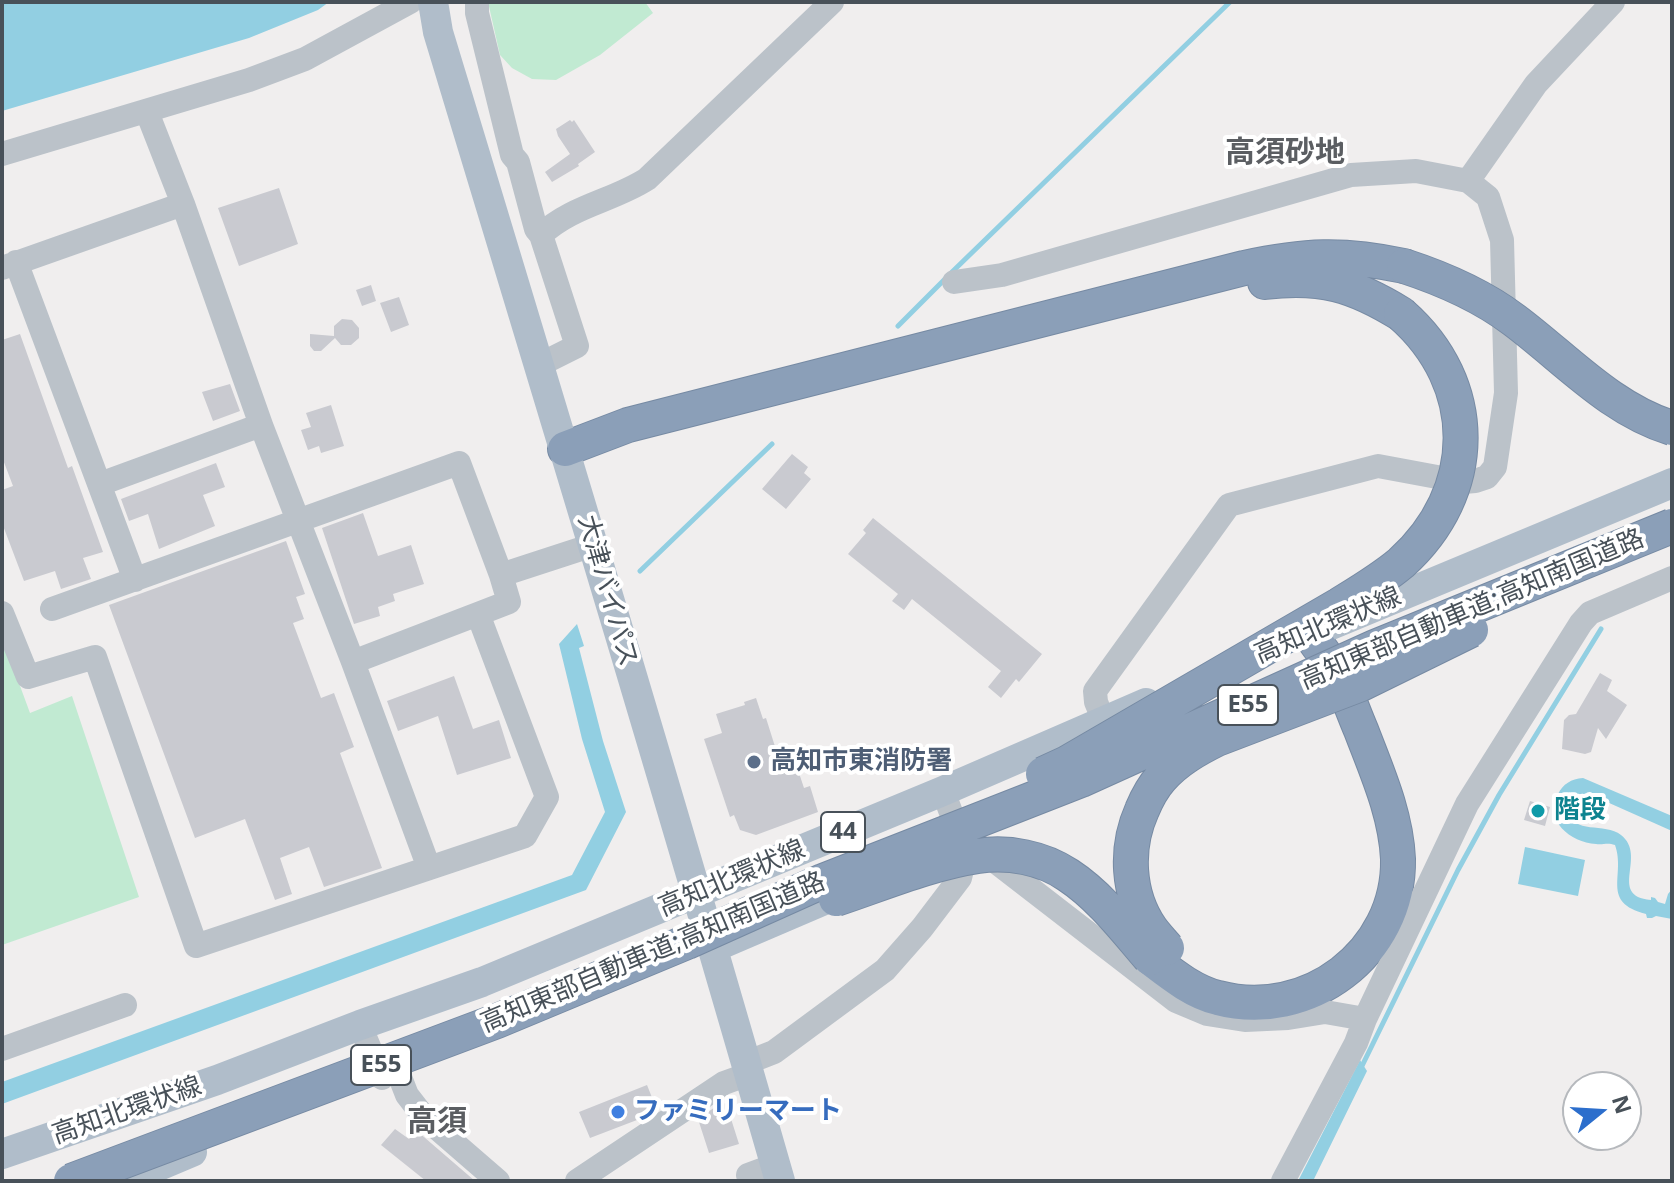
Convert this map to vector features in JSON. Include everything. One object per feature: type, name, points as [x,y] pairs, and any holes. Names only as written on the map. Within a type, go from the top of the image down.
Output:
[{"type":"highway","points":[[565,449],[628,425],[1244,268],[1310,256],[1373,259],[1434,275],[1489,302],[1608,395],[1646,418],[1672,428]]},
{"type":"highway","points":[[565,449],[633,441],[1249,284],[1282,280],[1312,280],[1342,285],[1371,296],[1401,314],[1433,348],[1455,397],[1460,423],[1460,449],[1449,498],[1436,521],[1401,562],[1339,605],[1067,763],[823,881]]},
{"type":"highway","points":[[1159,953],[1133,887],[1130,864],[1132,842],[1147,798],[1159,779],[1177,763],[1217,739],[1372,678],[1672,528]]},
{"type":"highway","name":"高知東部自動車道;高知南国道路","points":[[71,1181],[700,945],[823,881],[1081,780],[1375,647],[1672,528]]},
{"type":"highway","points":[[700,945],[937,866],[979,856],[1003,855],[1047,864],[1067,874],[1159,953],[1213,977],[1237,985],[1265,985],[1291,980],[1315,970],[1337,956],[1367,918],[1377,895],[1380,868],[1372,813],[1331,682],[1310,634]]},
{"type":"main road","name":"大津バイパス","points":[[433,2],[438,32],[697,893],[700,945],[748,1068],[768,1174]]},
{"type":"main road","name":"高知北環状線","points":[[2,1154],[217,1080],[482,982],[1672,483]]},
{"type":"main road","name":"高知北環状線","points":[[123,1181],[970,838],[1331,682],[1672,540]]},
{"type":"street","points":[[2,154],[249,80],[305,59],[410,2]]},
{"type":"street","points":[[477,2],[477,13],[512,155],[518,162],[536,229],[541,235],[577,346],[539,365]]},
{"type":"street","points":[[541,235],[563,217],[647,179],[832,2]]},
{"type":"street","points":[[1468,181],[1536,84],[1613,2]]},
{"type":"street","points":[[147,112],[261,425],[429,868]]},
{"type":"street","points":[[954,282],[1002,275],[1351,175],[1416,171],[1468,181],[1488,197],[1502,240],[1506,393],[1495,467],[1487,477],[1464,482],[1378,466],[1229,505],[1095,691],[1096,702],[1125,770]]},
{"type":"street","points":[[135,580],[100,484],[9,265],[183,204]]},
{"type":"street","points":[[100,484],[261,425]]},
{"type":"street","points":[[52,609],[459,463],[509,602],[353,662]]},
{"type":"street","points":[[501,575],[593,545]]},
{"type":"street","points":[[1283,1181],[1356,1043],[1467,804],[1581,623],[1590,613],[1672,578]]},
{"type":"street","points":[[2,613],[28,677],[95,657],[196,946],[525,836],[547,797],[478,614]]},
{"type":"street","points":[[943,791],[953,818],[987,855],[1176,1001],[1207,1014],[1245,1020],[1325,1012],[1365,1019]]},
{"type":"street","points":[[577,1181],[774,1052],[885,970],[960,878],[970,838]]},
{"type":"street","points":[[2,1049],[125,1005]]},
{"type":"street","points":[[360,1025],[390,1075],[424,1117],[498,1181]]},
{"type":"green space","points":[[488,2],[645,2],[653,13],[600,55],[556,80],[532,79],[512,68],[500,55]]},
{"type":"green space","points":[[2,637],[30,713],[72,696],[139,897],[2,945]]},
{"type":"water","points":[[2,2],[329,2],[318,10],[249,38],[2,111]]},
{"type":"water","points":[[577,624],[584,646],[579,648],[603,741],[626,812],[586,890],[2,1104],[2,1082],[572,875],[605,812],[582,739],[559,644]]},
{"type":"water","points":[[1583,778],[1672,816],[1672,831],[1589,794],[1575,794],[1569,806],[1571,818],[1576,823],[1614,831],[1628,844],[1631,853],[1629,883],[1638,897],[1655,898],[1665,904],[1672,889],[1672,919],[1647,918],[1646,914],[1623,903],[1617,887],[1618,856],[1615,845],[1577,839],[1557,821],[1554,813],[1560,790],[1568,783]]},
{"type":"water","points":[[1525,847],[1585,860],[1578,896],[1518,884]]},
{"type":"water","points":[[1360,1060],[1367,1071],[1313,1181],[1298,1181]]},
{"type":"building","points":[[574,120],[595,152],[552,182],[545,172],[570,154],[556,129]]},
{"type":"building","points":[[279,188],[298,244],[239,266],[218,208]]},
{"type":"building","points":[[371,285],[376,301],[362,306],[356,290]]},
{"type":"building","points":[[399,297],[409,325],[391,332],[380,303]]},
{"type":"building","points":[[342,319],[352,320],[359,328],[359,338],[351,345],[341,345],[335,338],[321,351],[314,351],[310,346],[310,334],[334,336],[334,326]]},
{"type":"building","points":[[20,334],[68,468],[72,466],[103,552],[83,558],[91,579],[61,589],[55,571],[24,581],[2,523],[2,490],[13,486],[2,457],[2,340]]},
{"type":"building","points":[[230,384],[240,411],[213,421],[202,392]]},
{"type":"building","points":[[331,405],[344,446],[321,453],[319,446],[308,450],[301,430],[311,427],[306,413]]},
{"type":"building","points":[[792,454],[808,467],[804,473],[811,479],[786,509],[762,489]]},
{"type":"building","points":[[216,463],[225,487],[203,495],[215,526],[159,549],[148,514],[129,521],[121,499]]},
{"type":"building","points":[[363,513],[378,556],[411,545],[424,584],[393,594],[395,601],[378,607],[380,616],[354,624],[322,528]]},
{"type":"building","points":[[873,518],[1042,654],[1001,698],[988,687],[1001,671],[912,599],[904,610],[892,601],[898,594],[848,554],[866,533],[863,530]]},
{"type":"building","points":[[286,541],[305,594],[296,597],[304,619],[293,623],[321,698],[334,693],[354,747],[340,753],[382,868],[324,887],[309,847],[280,858],[292,894],[275,900],[245,819],[195,838],[109,605]]},
{"type":"building","points":[[1600,673],[1612,680],[1607,691],[1627,705],[1606,739],[1598,728],[1591,752],[1585,754],[1562,749],[1564,720],[1576,714]]},
{"type":"building","points":[[454,676],[473,729],[499,720],[511,758],[457,775],[438,716],[398,731],[387,701]]},
{"type":"building","name":"高知市東消防署","points":[[756,698],[778,756],[792,752],[804,788],[810,786],[818,812],[756,835],[740,830],[734,815],[730,817],[704,739],[722,733],[716,714],[745,705],[744,702]]},
{"type":"building","name":"階段","points":[[1530,801],[1550,807],[1545,826],[1524,820]]},
{"type":"building","name":"ファミリーマート","points":[[647,1085],[657,1110],[590,1138],[579,1112]]},
{"type":"building","points":[[726,1103],[739,1144],[709,1153],[698,1119]]},
{"type":"building","points":[[395,1129],[409,1139],[417,1131],[475,1181],[426,1181],[381,1145]]},
{"type":"waterway","points":[[952,272],[1230,2]]},
{"type":"waterway","points":[[898,326],[945,279]]},
{"type":"waterway","points":[[640,571],[772,444]]},
{"type":"waterway","points":[[1360,1070],[1458,870],[1499,795],[1601,629]]},
{"type":"place","name":"高知市東消防署","points":[[754,762]]},
{"type":"place","name":"階段","points":[[1538,811]]},
{"type":"place","name":"ファミリーマート","points":[[618,1112]]},
{"type":"district","name":"高須砂地","points":[[1285,153]]},
{"type":"district","name":"高須","points":[[437,1122]]}]
